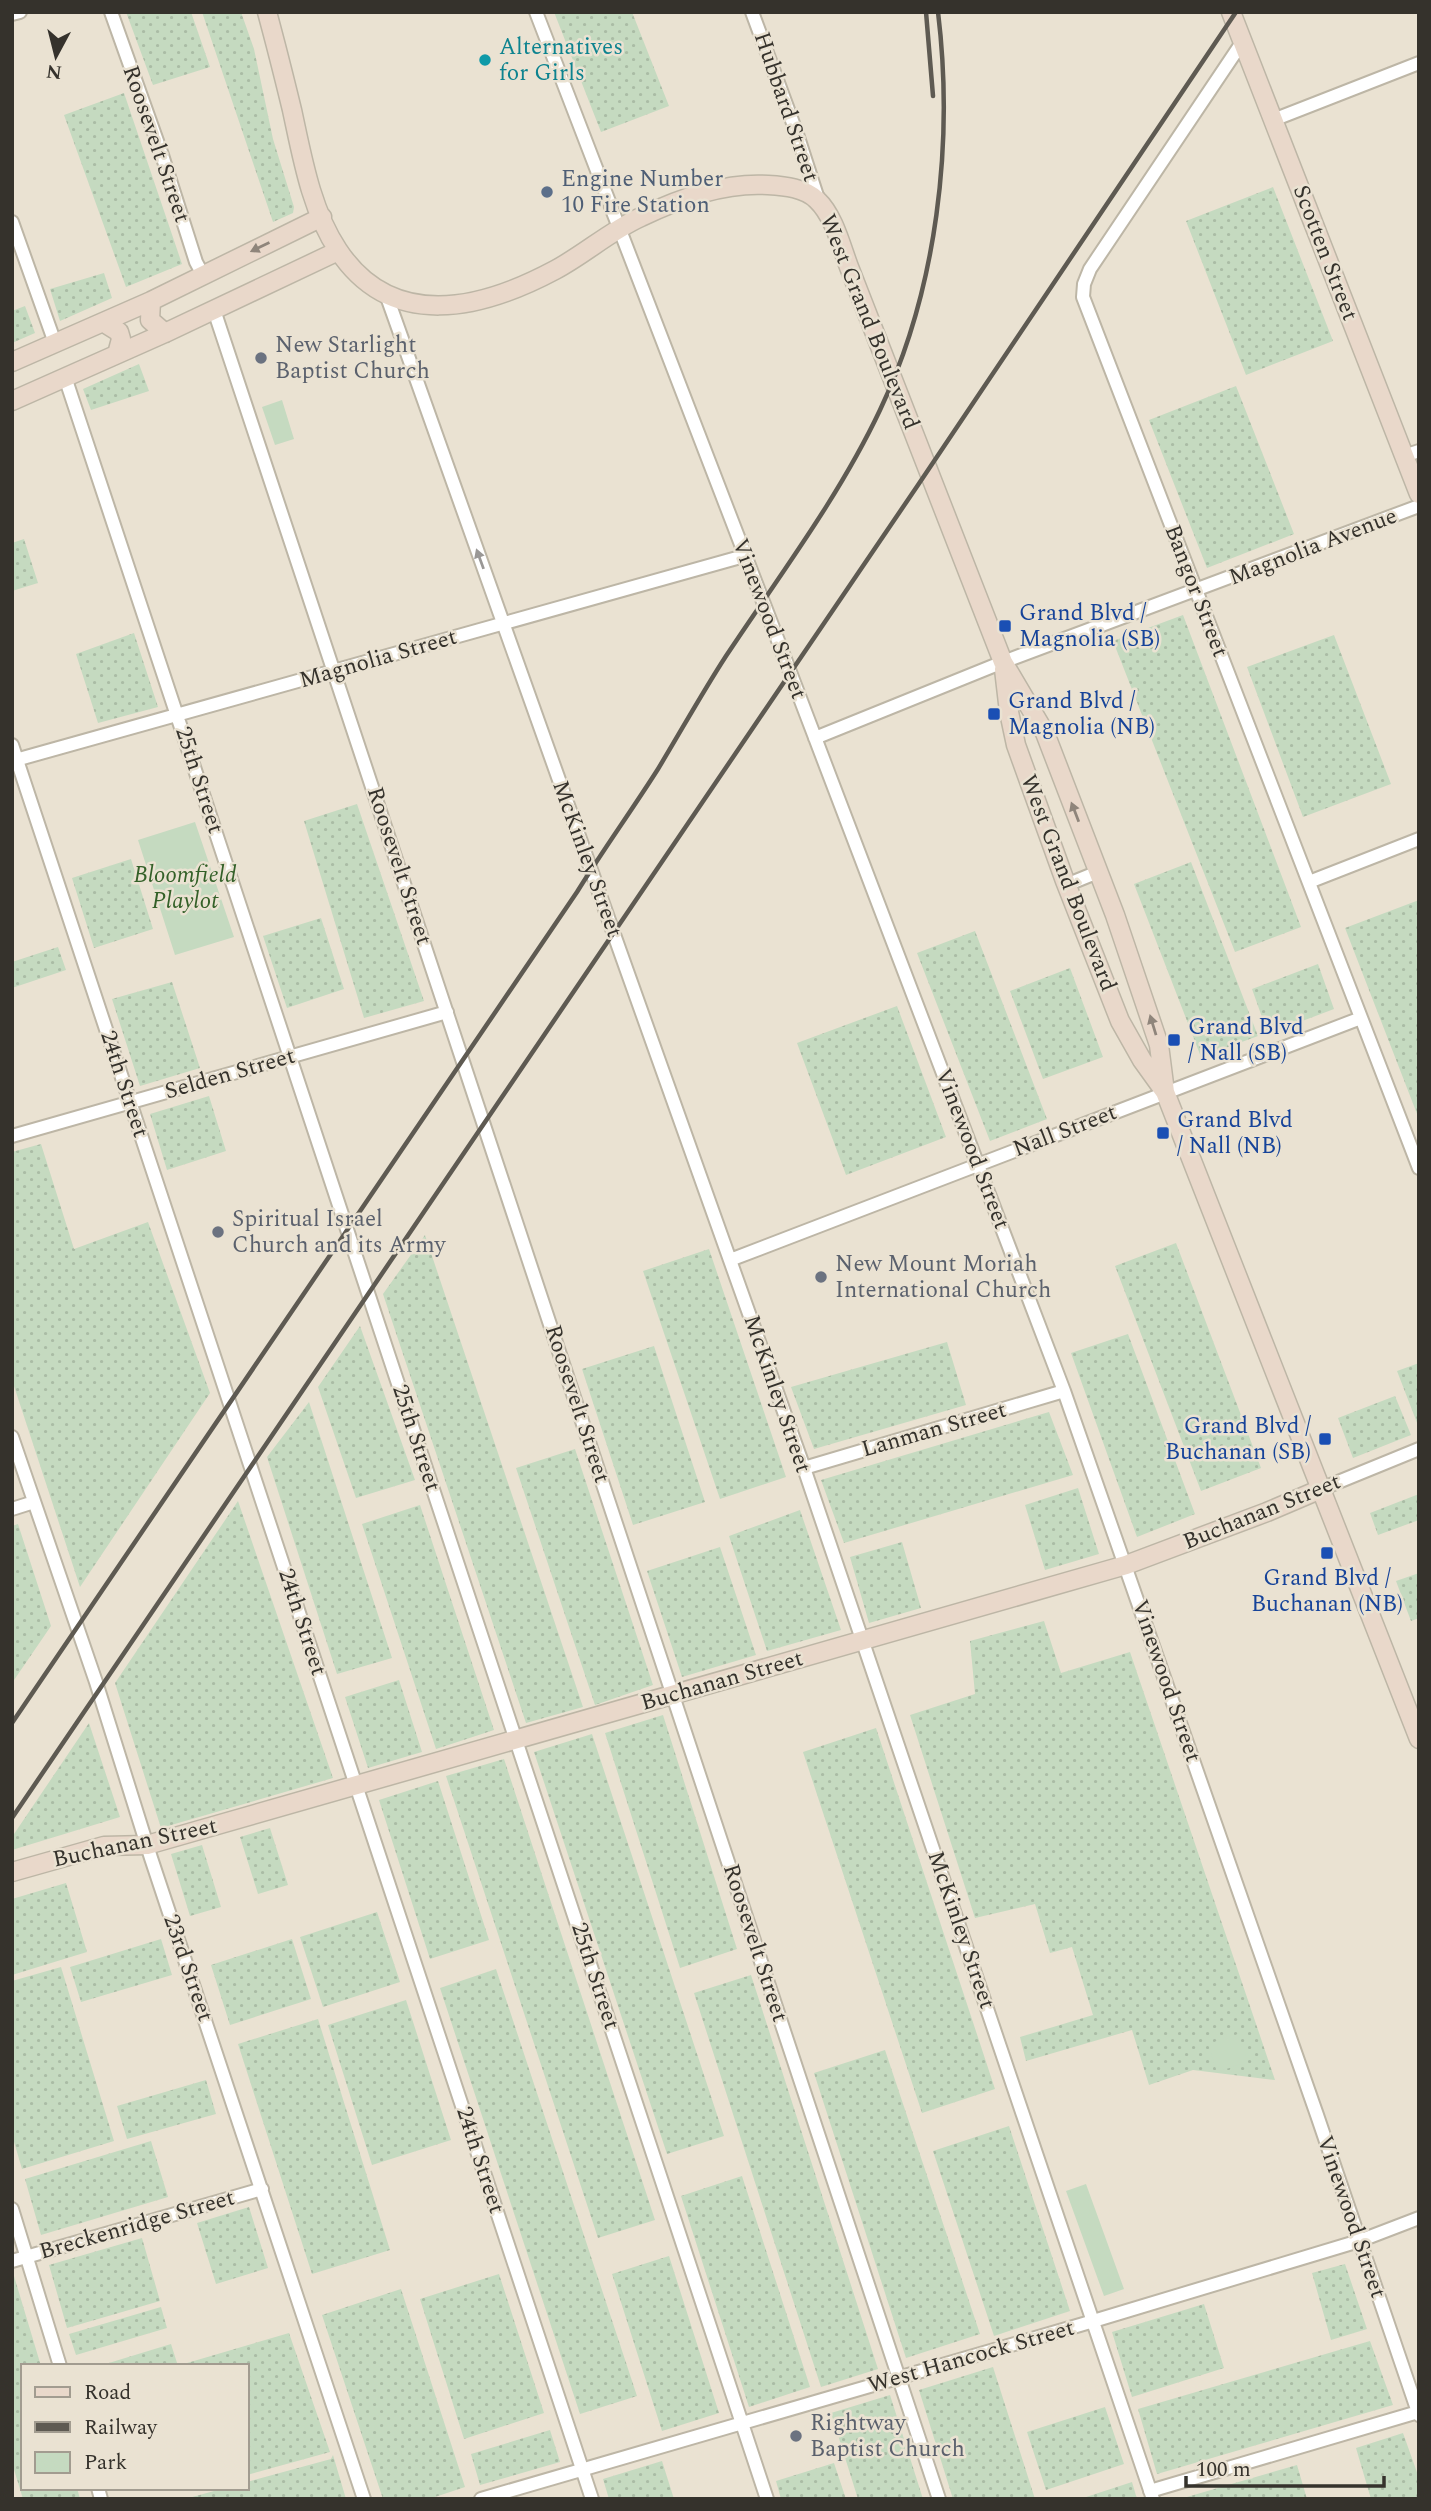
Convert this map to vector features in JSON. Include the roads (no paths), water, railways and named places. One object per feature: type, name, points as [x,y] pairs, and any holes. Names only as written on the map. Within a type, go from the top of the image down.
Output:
[{"type":"main road","name":"West Grand Boulevard","points":[[267,12],[305,166],[322,217],[338,251],[359,275],[399,300],[446,306],[484,300],[556,270],[640,217],[689,197],[734,186],[782,186],[810,194],[819,202],[828,216],[849,267],[1003,662],[1045,733],[1145,999],[1160,1045],[1165,1092]]},
{"type":"main road","name":"Scotten Street","points":[[1231,12],[1411,454],[1419,494]]},
{"type":"main road","points":[[12,362],[150,301],[322,217]]},
{"type":"main road","points":[[12,401],[165,333],[338,251]]},
{"type":"main road","points":[[150,301],[150,320],[165,333]]},
{"type":"main road","points":[[103,322],[119,332],[121,339],[117,354]]},
{"type":"main road","name":"West Grand Boulevard","points":[[1003,662],[1016,745],[1066,885],[1120,1021],[1142,1060],[1165,1092],[1419,1739]]},
{"type":"main road","name":"Buchanan Street","points":[[12,1872],[104,1846],[147,1845],[1126,1565],[1321,1489]]},
{"type":"street","points":[[12,14],[20,12]]},
{"type":"street","name":"Roosevelt Street","points":[[111,12],[162,155],[196,262],[203,275]]},
{"type":"street","name":"Vinewood Street","points":[[536,12],[1064,1391],[1418,2414]]},
{"type":"street","name":"Hubbard Street","points":[[752,12],[819,202]]},
{"type":"street","name":"Bangor Street","points":[[1242,41],[1090,269],[1084,284],[1083,297],[1419,1168]]},
{"type":"street","points":[[1273,120],[1419,63]]},
{"type":"street","points":[[12,222],[55,343]]},
{"type":"street","name":"McKinley Street","points":[[386,294],[804,1468],[1152,2495]]},
{"type":"street","name":"Roosevelt Street","points":[[214,310],[939,2499]]},
{"type":"street","name":"25th Street","points":[[65,377],[767,2499]]},
{"type":"street","name":"Magnolia Avenue","points":[[815,738],[1003,662],[1419,506]]},
{"type":"street","name":"Magnolia Street","points":[[15,760],[744,556]]},
{"type":"street","name":"24th Street","points":[[12,745],[592,2499]]},
{"type":"street","points":[[1308,882],[1419,839]]},
{"type":"street","points":[[1066,885],[1098,872]]},
{"type":"street","name":"Selden Street","points":[[12,1136],[447,1012]]},
{"type":"street","name":"Nall Street","points":[[730,1260],[1361,1018]]},
{"type":"street","name":"Lanman Street","points":[[804,1468],[1064,1391]]},
{"type":"street","name":"23rd Street","points":[[12,1437],[96,1682],[147,1845],[364,2499]]},
{"type":"street","name":"Buchanan Street","points":[[1321,1489],[1419,1449]]},
{"type":"street","points":[[12,1509],[34,1502]]},
{"type":"street","name":"Breckenridge Street","points":[[12,2261],[262,2189]]},
{"type":"street","points":[[12,2209],[59,2364]]},
{"type":"street","name":"West Hancock Street","points":[[481,2499],[900,2379],[1359,2241],[1419,2218]]},
{"type":"street","points":[[1152,2495],[1418,2414]]},
{"type":"railway","points":[[926,12],[933,96]]},
{"type":"railway","points":[[12,1723],[577,892],[658,769],[726,656],[827,505],[864,442],[900,364],[928,266],[942,164],[944,113],[938,12]]},
{"type":"railway","points":[[12,1818],[918,485],[1236,12]]},
{"type":"place","name":"Alternatives for Girls","points":[[485,60]]},
{"type":"place","name":"Engine Number 10 Fire Station","points":[[547,192]]},
{"type":"place","name":"New Starlight Baptist Church","points":[[261,358]]},
{"type":"place","name":"Grand Blvd / Magnolia (SB)","points":[[1005,626]]},
{"type":"place","name":"Grand Blvd / Magnolia (NB)","points":[[994,714]]},
{"type":"place","name":"Grand Blvd / Nall (SB)","points":[[1174,1040]]},
{"type":"place","name":"Grand Blvd / Nall (NB)","points":[[1163,1133]]},
{"type":"place","name":"Spiritual Israel Church and its Army","points":[[218,1232]]},
{"type":"place","name":"New Mount Moriah International Church","points":[[821,1277]]},
{"type":"place","name":"Grand Blvd / Buchanan (SB)","points":[[1325,1439]]},
{"type":"place","name":"Grand Blvd / Buchanan (NB)","points":[[1327,1553]]},
{"type":"place","name":"Rightway Baptist Church","points":[[796,2436]]},
{"type":"park label","name":"Bloomfield Playlot","points":[[185,888]]}]
